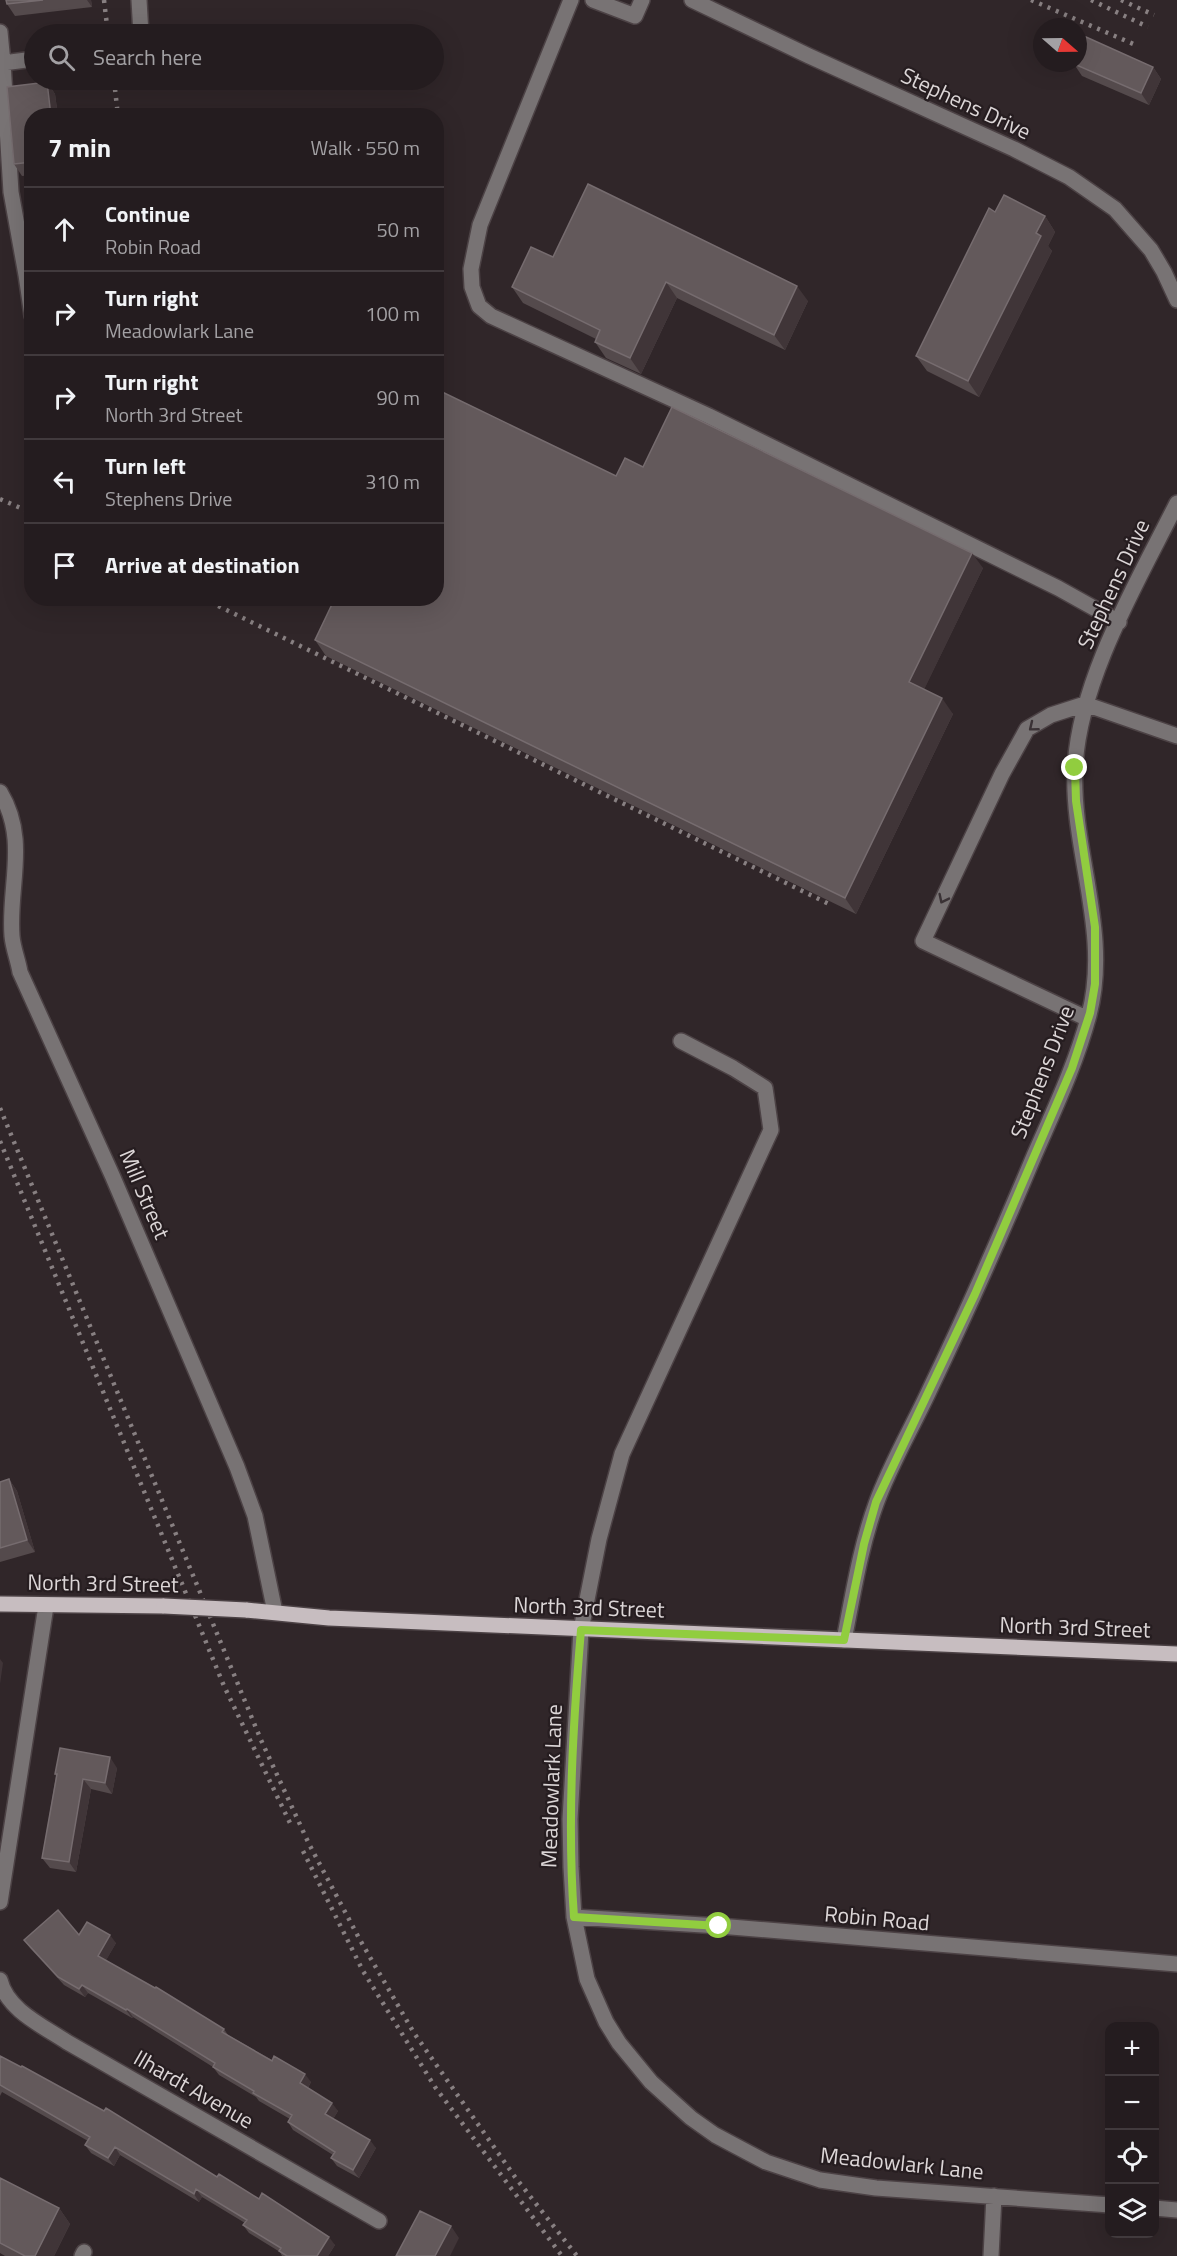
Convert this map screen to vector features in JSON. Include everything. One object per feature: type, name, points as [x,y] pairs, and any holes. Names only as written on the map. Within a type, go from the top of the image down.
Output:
[{"type":"main road","name":"North 3rd Street","points":[[0,1604],[164,1606],[274,1612],[329,1618],[581,1630],[1177,1654]]},
{"type":"street","points":[[139,0],[140,24]]},
{"type":"street","points":[[571,0],[480,225],[471,269],[472,287],[480,306],[491,316],[729,426],[1058,588],[1119,622]]},
{"type":"street","points":[[593,0],[635,16],[642,0]]},
{"type":"street","name":"Stephens Drive","points":[[692,0],[1014,149],[1069,177],[1115,209],[1151,250],[1177,300]]},
{"type":"street","points":[[0,32],[10,192],[24,265]]},
{"type":"street","points":[[3,63],[24,60]]},
{"type":"street","name":"Stephens Drive","points":[[844,1640],[864,1544],[876,1502],[975,1294],[1072,1068],[1088,1019],[1095,984],[1095,927],[1076,801],[1075,768],[1078,736],[1085,704],[1096,673],[1177,504]]},
{"type":"street","points":[[1088,1019],[923,941],[1002,774],[1028,729],[1051,715],[1085,704],[1177,736]]},
{"type":"street","name":"Mill Street","points":[[0,792],[14,827],[17,863],[12,936],[20,972],[112,1175],[237,1467],[255,1516],[274,1612]]},
{"type":"street","name":"Meadowlark Lane","points":[[681,1041],[733,1068],[765,1088],[771,1130],[622,1454],[599,1539],[581,1630],[570,1819],[574,1917],[587,1979],[606,2022],[619,2043],[651,2082],[691,2118],[715,2135],[766,2162],[820,2180],[876,2188],[1105,2205]]},
{"type":"street","points":[[0,1902],[46,1606]]},
{"type":"street","name":"Robin Road","points":[[574,1917],[719,1926],[1177,1964]]},
{"type":"street","name":"Ilhardt Avenue","points":[[0,1980],[2,1988],[21,2012],[67,2042],[379,2221]]},
{"type":"street","points":[[990,2256],[994,2196]]},
{"type":"street","points":[[1159,2208],[1177,2210]]},
{"type":"building","points":[[6,0],[43,0],[7,4]]},
{"type":"building","points":[[1087,37],[1153,67],[1141,93],[1087,70]]},
{"type":"building","points":[[24,85],[24,90],[48,90],[50,108],[24,108],[24,163],[14,164],[7,87]]},
{"type":"building","points":[[588,184],[797,286],[774,335],[666,282],[630,358],[595,342],[600,330],[512,287],[531,247],[553,257]]},
{"type":"building","points":[[1004,195],[1045,216],[1036,233],[1041,236],[968,381],[916,356],[989,208],[995,212]]},
{"type":"building","points":[[444,393],[616,476],[625,458],[643,467],[672,407],[972,553],[909,682],[942,698],[845,898],[315,640],[331,606],[444,606]]},
{"type":"building","points":[[9,1479],[27,1540],[0,1548],[0,1482]]},
{"type":"building","points":[[60,1748],[110,1757],[105,1783],[83,1779],[69,1862],[42,1858]]},
{"type":"building","points":[[58,1910],[79,1935],[87,1922],[110,1935],[98,1956],[156,1987],[224,2029],[222,2032],[272,2061],[274,2056],[305,2074],[300,2083],[332,2103],[325,2114],[370,2140],[353,2170],[331,2158],[335,2152],[288,2122],[292,2115],[213,2067],[215,2063],[127,2009],[82,1985],[79,1989],[58,1977],[24,1940]]},
{"type":"building","points":[[0,2056],[104,2111],[106,2108],[217,2177],[219,2174],[259,2199],[262,2193],[329,2237],[317,2256],[287,2256],[279,2251],[281,2248],[243,2225],[247,2220],[196,2189],[194,2194],[115,2147],[108,2158],[85,2145],[90,2137],[0,2085]]},
{"type":"building","points":[[0,2178],[59,2208],[35,2256],[25,2256],[0,2243]]},
{"type":"building","points":[[420,2211],[451,2226],[435,2256],[396,2256]]},
{"type":"railway","points":[[104,0],[107,24]]},
{"type":"railway","points":[[1031,0],[1138,46]]},
{"type":"railway","points":[[1091,0],[1148,27]]},
{"type":"railway","points":[[1121,0],[1154,15]]},
{"type":"railway","points":[[115,90],[117,108]]},
{"type":"railway","points":[[0,499],[24,510]]},
{"type":"railway","points":[[218,606],[831,905]]},
{"type":"railway","points":[[0,1108],[261,1740],[309,1844],[360,1940],[414,2033],[515,2177],[577,2256]]},
{"type":"railway","points":[[0,1141],[224,1686],[290,1823]]},
{"type":"railway","points":[[303,1851],[363,1971],[435,2087],[562,2256]]},
{"type":"route","points":[[719,1926],[574,1917],[570,1819],[581,1630],[844,1640],[864,1544],[876,1502],[975,1294],[1072,1068],[1090,1013],[1095,984],[1095,927],[1076,801],[1075,768]]}]
